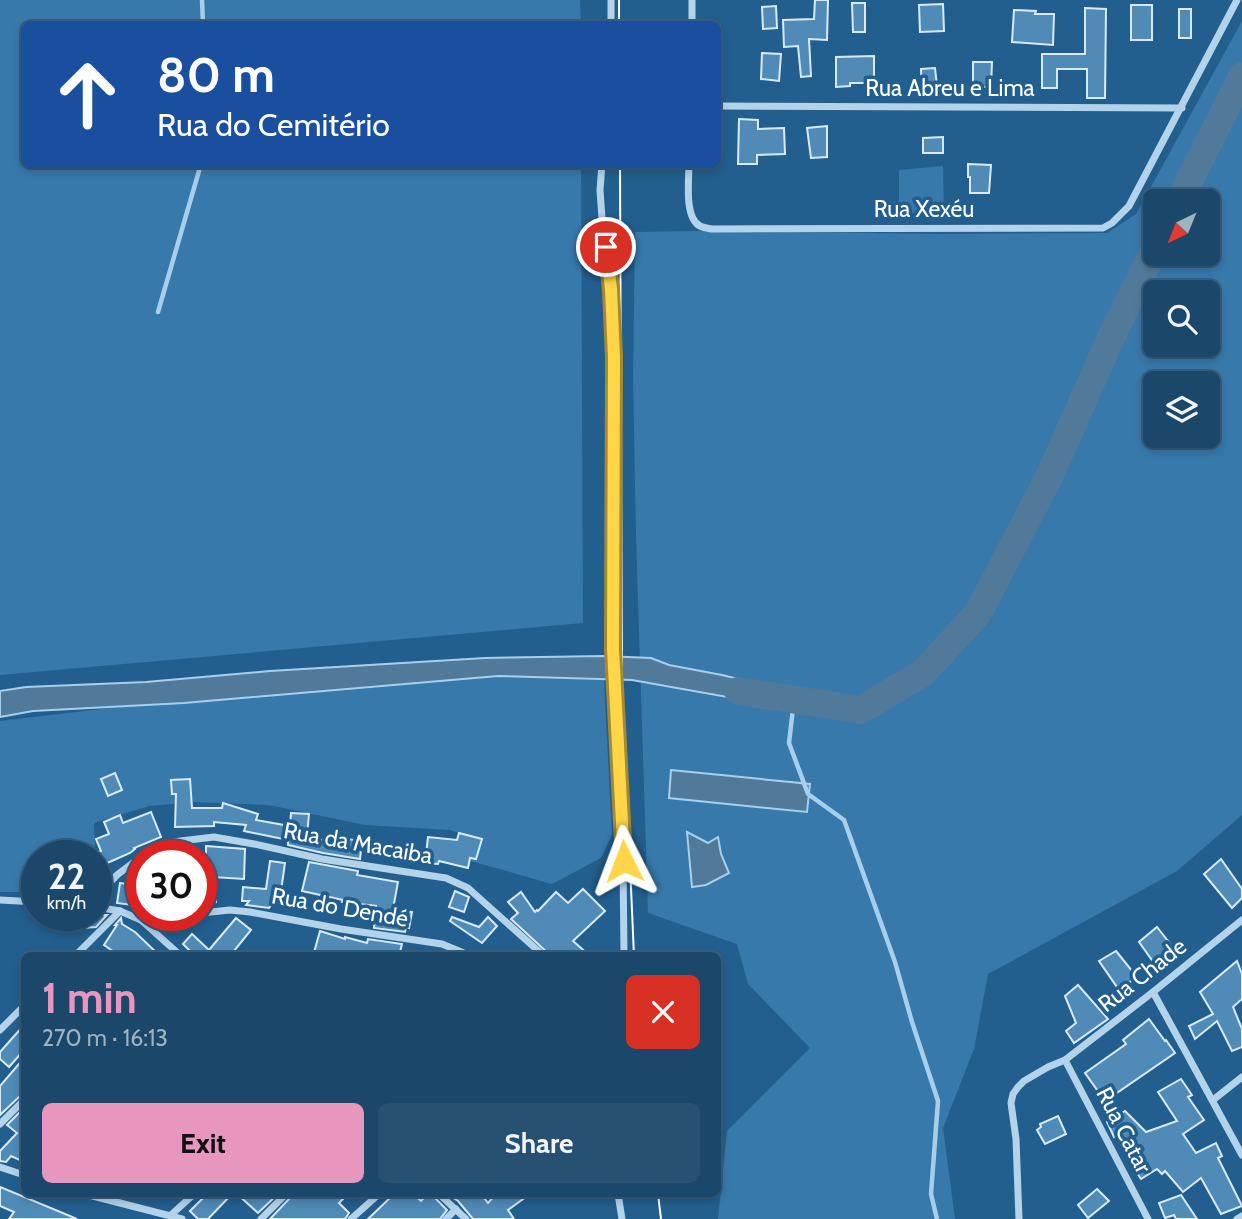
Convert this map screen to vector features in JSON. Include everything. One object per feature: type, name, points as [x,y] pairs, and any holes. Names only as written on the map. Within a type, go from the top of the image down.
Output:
[{"type":"street","points":[[611,0],[611,21]]},
{"type":"street","points":[[692,0],[692,21]]},
{"type":"street","points":[[1182,108],[1237,0]]},
{"type":"street","name":"Rua Abreu e Lima","points":[[721,106],[1182,108]]},
{"type":"street","name":"Rua Xexéu","points":[[690,168],[691,214],[700,226],[712,229],[1103,228],[1129,206],[1182,108]]},
{"type":"street","points":[[602,168],[600,190],[611,289],[614,357],[613,649],[624,861],[624,952]]},
{"type":"street","name":"Rua da Macaiba","points":[[189,840],[214,837],[322,859],[446,878],[468,888],[540,952]]},
{"type":"street","name":"Rua da Macaiba","points":[[112,880],[126,868]]},
{"type":"street","points":[[0,900],[21,901]]},
{"type":"street","points":[[112,910],[126,914]]},
{"type":"street","points":[[79,952],[120,911]]},
{"type":"street","name":"Rua do Dendé","points":[[217,912],[250,912],[442,944],[461,952]]},
{"type":"street","name":"Rua Chade","points":[[1019,1219],[1016,1139],[1011,1103],[1013,1094],[1024,1081],[1065,1060],[1242,920]]},
{"type":"street","points":[[151,931],[171,952]]},
{"type":"street","points":[[1153,992],[1242,1155]]},
{"type":"street","points":[[0,1030],[21,1009]]},
{"type":"street","name":"Rua Catar","points":[[1065,1060],[1148,1219]]},
{"type":"street","points":[[1213,1100],[1242,1077]]},
{"type":"street","points":[[0,1124],[21,1103]]},
{"type":"street","points":[[0,1167],[21,1174]]},
{"type":"street","points":[[109,1197],[182,1219]]},
{"type":"street","points":[[171,1215],[191,1197]]},
{"type":"street","points":[[261,1219],[283,1197]]},
{"type":"street","points":[[351,1219],[376,1197]]},
{"type":"street","points":[[442,1197],[466,1219]]},
{"type":"street","points":[[618,1197],[621,1215]]},
{"type":"street","points":[[446,1219],[456,1209]]},
{"type":"street","points":[[1237,1219],[1242,1216]]},
{"type":"shaded area","points":[[0,0],[580,0],[581,21],[21,21],[21,168],[581,168],[583,623],[0,675]]},
{"type":"shaded area","points":[[1242,21],[1242,815],[1177,871],[988,974],[974,1049],[943,1128],[955,1219],[718,1219],[727,1131],[810,1048],[748,984],[737,944],[648,913],[636,536],[633,378],[635,232],[1107,233],[1136,214],[1143,201],[1143,266],[1220,266],[1220,189],[1150,189]]},
{"type":"shaded area","points":[[943,166],[944,218],[899,211],[899,170]]},
{"type":"shaded area","points":[[485,658],[651,658],[669,665],[780,689],[772,705],[632,680],[498,676],[184,703],[33,711],[0,717],[0,691],[26,687],[146,682],[270,671]]},
{"type":"shaded area","points":[[506,676],[604,680],[612,835],[601,858],[552,884],[471,861],[482,841],[450,830],[365,825],[269,805],[193,802],[149,806],[94,823],[95,840],[21,840],[21,892],[0,892],[0,721],[127,706]]},
{"type":"shaded area","points":[[671,770],[810,784],[807,812],[669,798]]},
{"type":"shaded area","points":[[687,832],[708,843],[718,837],[729,873],[706,885],[692,887]]},
{"type":"building","points":[[815,0],[828,0],[827,40],[809,39],[811,76],[801,77],[798,46],[784,47],[783,20],[814,19]]},
{"type":"building","points":[[852,3],[865,3],[865,32],[853,32]]},
{"type":"building","points":[[943,4],[944,31],[920,32],[919,5]]},
{"type":"building","points":[[1131,5],[1152,5],[1152,40],[1131,40]]},
{"type":"building","points":[[776,6],[777,28],[763,29],[762,7]]},
{"type":"building","points":[[1085,8],[1106,9],[1105,98],[1087,98],[1087,69],[1057,69],[1057,88],[1042,88],[1042,54],[1085,54]]},
{"type":"building","points":[[1179,9],[1191,9],[1191,38],[1179,38]]},
{"type":"building","points":[[1014,10],[1054,14],[1053,45],[1012,42]]},
{"type":"building","points":[[762,53],[781,54],[779,81],[761,79]]},
{"type":"building","points":[[874,56],[874,83],[850,83],[850,86],[836,87],[836,57]]},
{"type":"building","points":[[973,62],[992,62],[991,87],[973,87]]},
{"type":"building","points":[[935,68],[938,95],[922,97],[921,69]]},
{"type":"building","points":[[739,119],[758,120],[758,129],[784,128],[785,154],[757,155],[757,164],[738,164]]},
{"type":"building","points":[[827,126],[827,157],[811,158],[807,128]]},
{"type":"building","points":[[943,137],[943,153],[923,153],[923,138]]},
{"type":"building","points":[[968,164],[991,165],[989,193],[970,193]]},
{"type":"building","points":[[115,773],[122,790],[108,796],[101,779]]},
{"type":"building","points":[[190,779],[192,808],[222,808],[223,803],[258,814],[256,820],[290,826],[291,813],[309,814],[307,836],[346,847],[347,839],[362,841],[360,859],[288,845],[288,840],[244,831],[246,825],[214,822],[214,826],[175,827],[176,794],[172,794],[171,780]]},
{"type":"building","points":[[151,812],[161,837],[154,840],[126,840],[126,855],[112,861],[112,840],[96,839],[109,834],[104,822],[120,815],[123,823]]},
{"type":"building","points":[[459,833],[482,839],[476,859],[470,858],[468,868],[439,861],[438,864],[425,863],[428,837],[457,840]]},
{"type":"building","points":[[217,847],[245,849],[244,879],[217,877]]},
{"type":"building","points":[[1221,859],[1242,889],[1242,898],[1232,908],[1204,874]]},
{"type":"building","points":[[270,861],[285,863],[281,891],[287,892],[287,897],[277,898],[269,908],[246,905],[249,901],[242,901],[243,887],[266,889]]},
{"type":"building","points":[[309,862],[358,871],[357,875],[398,882],[393,909],[412,912],[409,928],[406,927],[405,932],[374,928],[376,906],[342,902],[343,900],[302,891]]},
{"type":"building","points":[[120,883],[126,884],[126,904],[117,903]]},
{"type":"building","points":[[583,889],[605,911],[573,941],[585,952],[547,952],[511,919],[518,913],[508,902],[521,892],[535,912],[556,892],[568,903]]},
{"type":"building","points":[[455,891],[469,897],[464,912],[449,907]]},
{"type":"building","points":[[452,917],[479,927],[488,917],[497,926],[482,943],[450,921]]},
{"type":"building","points":[[121,918],[126,931],[135,932],[156,952],[114,952],[104,945]]},
{"type":"building","points":[[236,918],[251,930],[233,952],[191,952],[183,944],[192,934],[209,950]]},
{"type":"building","points":[[1157,927],[1179,955],[1159,970],[1139,942]]},
{"type":"building","points":[[320,931],[367,943],[368,939],[402,944],[400,952],[314,952]]},
{"type":"building","points":[[1116,951],[1137,977],[1119,990],[1099,961]]},
{"type":"building","points":[[1237,961],[1242,974],[1242,999],[1233,1007],[1242,1029],[1242,1047],[1232,1051],[1217,1021],[1195,1039],[1189,1026],[1213,1014],[1200,992]]},
{"type":"building","points":[[1078,985],[1108,1019],[1074,1043],[1066,1031],[1076,1023],[1065,996]]},
{"type":"building","points":[[1149,1019],[1175,1053],[1105,1101],[1085,1073],[1126,1044],[1123,1040]]},
{"type":"building","points":[[21,1028],[21,1053],[9,1067],[0,1059],[0,1052]]},
{"type":"building","points":[[21,1062],[21,1096],[0,1115],[0,1086]]},
{"type":"building","points":[[1181,1079],[1192,1095],[1188,1097],[1204,1120],[1183,1134],[1196,1153],[1216,1143],[1222,1156],[1218,1158],[1242,1206],[1221,1214],[1201,1178],[1183,1192],[1165,1171],[1162,1174],[1157,1169],[1141,1179],[1133,1167],[1138,1164],[1117,1135],[1114,1137],[1107,1122],[1125,1111],[1146,1132],[1177,1121],[1158,1092]]},
{"type":"building","points":[[21,1111],[21,1161],[11,1156],[6,1162],[0,1161],[0,1151],[17,1133],[7,1125]]},
{"type":"building","points":[[1058,1116],[1066,1134],[1045,1144],[1037,1130],[1041,1127],[1040,1124]]},
{"type":"building","points":[[0,1187],[77,1219],[9,1219],[14,1212],[0,1206]]},
{"type":"building","points":[[1097,1189],[1109,1201],[1088,1218],[1078,1205]]},
{"type":"building","points":[[1181,1195],[1197,1219],[1176,1219],[1174,1215],[1165,1218],[1159,1203]]},
{"type":"building","points":[[204,1197],[229,1197],[208,1219],[198,1219],[190,1211]]},
{"type":"building","points":[[240,1197],[275,1197],[258,1213]]},
{"type":"building","points":[[345,1197],[339,1203],[349,1213],[345,1219],[270,1219],[290,1198]]},
{"type":"building","points":[[391,1197],[416,1197],[421,1201],[425,1197],[434,1197],[447,1210],[440,1219],[368,1219]]},
{"type":"building","points":[[452,1197],[483,1197],[488,1203],[493,1197],[526,1197],[508,1210],[514,1219],[473,1219]]},
{"type":"waterway","points":[[202,0],[203,21]]},
{"type":"waterway","points":[[1185,189],[1242,76]]},
{"type":"waterway","points":[[158,312],[200,168]]},
{"type":"waterway","points":[[738,691],[861,710],[924,672],[978,613],[1049,477],[1114,331],[1146,266]]},
{"type":"waterway","points":[[794,700],[789,743],[808,794],[844,820],[895,962],[938,1101],[931,1194],[937,1219]]},
{"type":"tram line","points":[[619,0],[619,21]]},
{"type":"tram line","points":[[620,168],[622,683],[634,952]]},
{"type":"tram line","points":[[658,1197],[661,1219]]},
{"type":"route","points":[[606,247],[614,357],[613,649],[624,861]]}]
